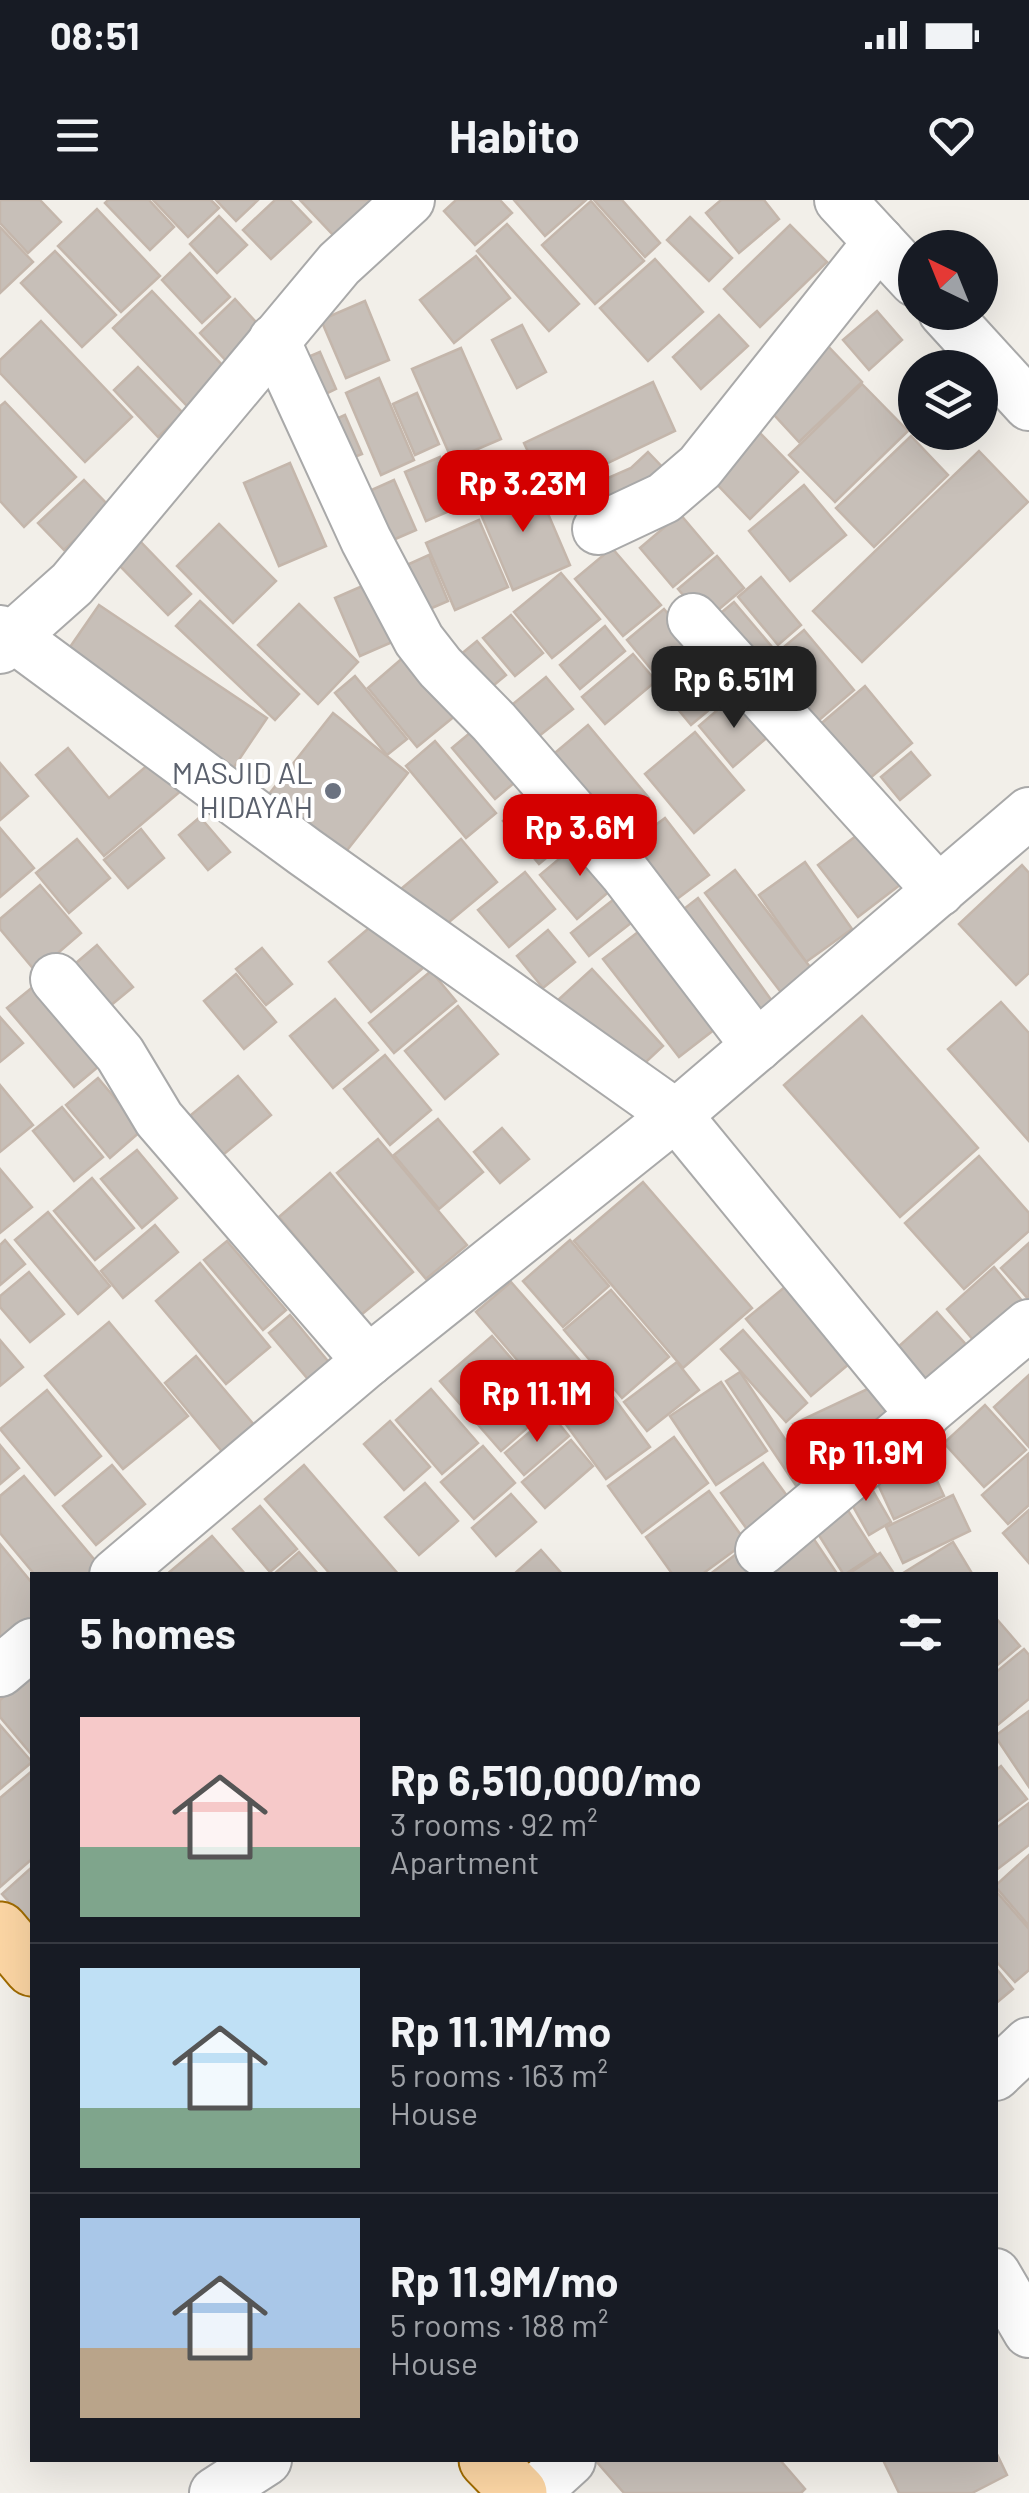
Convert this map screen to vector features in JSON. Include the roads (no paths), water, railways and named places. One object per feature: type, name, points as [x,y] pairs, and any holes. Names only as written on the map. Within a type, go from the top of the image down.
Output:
[{"type":"main road","points":[[0,1930],[30,1966]]},
{"type":"main road","points":[[489,2462],[519,2493]]},
{"type":"street","points":[[409,200],[339,264],[72,584],[5,639],[676,1115],[923,1416]]},
{"type":"street","points":[[840,200],[898,262]]},
{"type":"street","points":[[598,529],[664,498],[700,467],[880,242]]},
{"type":"street","points":[[960,330],[1029,405]]},
{"type":"street","points":[[274,340],[366,540],[418,640],[625,873],[757,1046]]},
{"type":"street","points":[[693,620],[939,891]]},
{"type":"street","points":[[118,1572],[368,1362],[676,1115],[1029,813]]},
{"type":"street","points":[[56,979],[120,1054],[159,1120],[368,1362]]},
{"type":"street","points":[[761,1550],[1029,1325]]},
{"type":"street","points":[[0,1671],[30,1646]]},
{"type":"street","points":[[998,2072],[1029,2043]]},
{"type":"street","points":[[998,2279],[1029,2332]]},
{"type":"street","points":[[215,2493],[263,2462]]},
{"type":"street","points":[[534,2493],[568,2462]]},
{"type":"place","name":"MASJID AL HIDAYAH","points":[[333,791]]}]
